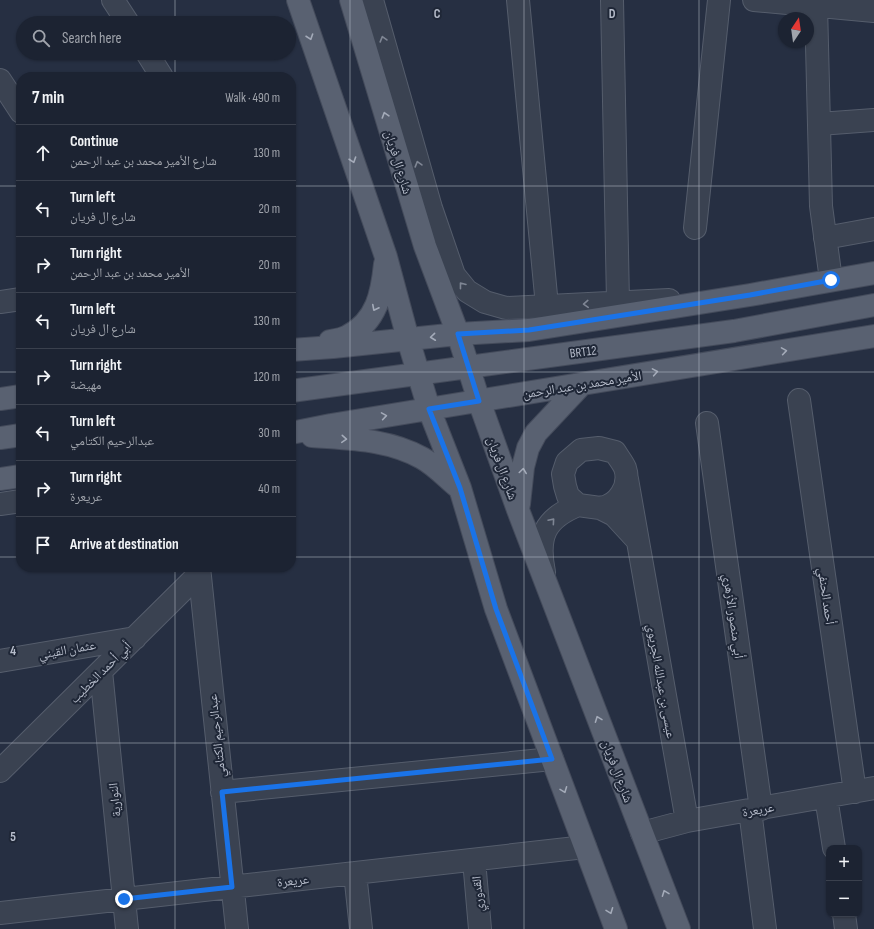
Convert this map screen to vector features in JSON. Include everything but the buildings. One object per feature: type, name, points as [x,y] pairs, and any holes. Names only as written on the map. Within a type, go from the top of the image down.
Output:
[{"type":"main road","points":[[298,0],[386,257],[429,409],[460,488],[496,609],[616,929]]},
{"type":"main road","name":"شارع ال فريان","points":[[351,0],[425,246],[458,334],[479,401],[518,510],[679,929]]},
{"type":"main road","points":[[405,182],[431,208]]},
{"type":"main road","points":[[297,349],[348,336],[364,323],[375,310],[382,287],[386,257]]},
{"type":"main road","points":[[297,349],[333,348],[458,334],[529,330],[750,295],[874,273]]},
{"type":"main road","name":"BRT12","points":[[296,390],[468,366],[734,332],[874,305]]},
{"type":"main road","name":"الأمير محمد بن عبد الرحمن","points":[[296,433],[429,409],[874,336]]},
{"type":"main road","points":[[518,510],[523,467],[528,448],[536,434],[581,385]]},
{"type":"main road","points":[[0,399],[16,397]]},
{"type":"main road","points":[[296,434],[374,441],[397,447],[423,458],[460,488]]},
{"type":"main road","points":[[0,438],[16,436]]},
{"type":"main road","points":[[0,479],[16,477]]},
{"type":"street","points":[[113,0],[123,16]]},
{"type":"street","points":[[372,0],[431,208],[454,275],[467,291],[484,302],[506,308],[750,295]]},
{"type":"street","points":[[518,0],[547,306]]},
{"type":"street","points":[[612,0],[618,302]]},
{"type":"street","points":[[695,228],[719,0]]},
{"type":"street","points":[[754,0],[815,3],[874,11]]},
{"type":"street","points":[[815,3],[821,206],[831,280]]},
{"type":"street","points":[[151,60],[159,72]]},
{"type":"street","points":[[0,80],[16,104]]},
{"type":"street","points":[[819,124],[874,120]]},
{"type":"street","points":[[825,238],[874,228]]},
{"type":"street","points":[[0,302],[16,300]]},
{"type":"street","name":"أحمد الحنفي","points":[[799,400],[865,790]]},
{"type":"street","name":"أبي منصور الأزهري","points":[[707,423],[756,809],[765,929]]},
{"type":"street","points":[[600,508],[612,505],[619,498],[627,479],[625,468],[615,452],[599,448],[581,450],[567,462],[563,474],[568,496],[578,504],[600,508],[614,515],[638,541]]},
{"type":"street","name":"عيسى بن عبدالله الجريوي","points":[[627,479],[687,822]]},
{"type":"street","points":[[0,504],[16,502]]},
{"type":"street","points":[[547,584],[540,552],[544,534],[550,522],[559,514],[578,504]]},
{"type":"street","name":"أبي أحمد الخطيب","points":[[0,771],[135,638],[197,572]]},
{"type":"street","name":"عبدالرحيم الكتامي","points":[[199,572],[237,929]]},
{"type":"street","name":"عثمان القيني","points":[[0,661],[135,638]]},
{"type":"street","name":"النوارية","points":[[101,671],[127,929]]},
{"type":"street","points":[[222,792],[552,759]]},
{"type":"street","name":"عريعرة","points":[[642,833],[687,822],[865,790]]},
{"type":"street","points":[[826,797],[834,845]]},
{"type":"street","name":"عريعرة","points":[[7,918],[124,899],[585,847]]},
{"type":"street","name":"القدوري","points":[[474,860],[480,929]]},
{"type":"street","points":[[355,873],[361,929]]},
{"type":"street","points":[[844,917],[846,929]]},
{"type":"route","points":[[124,899],[232,887],[222,792],[552,759],[496,609],[460,488],[429,409],[479,401],[458,334],[529,330],[750,295],[831,280]]}]
